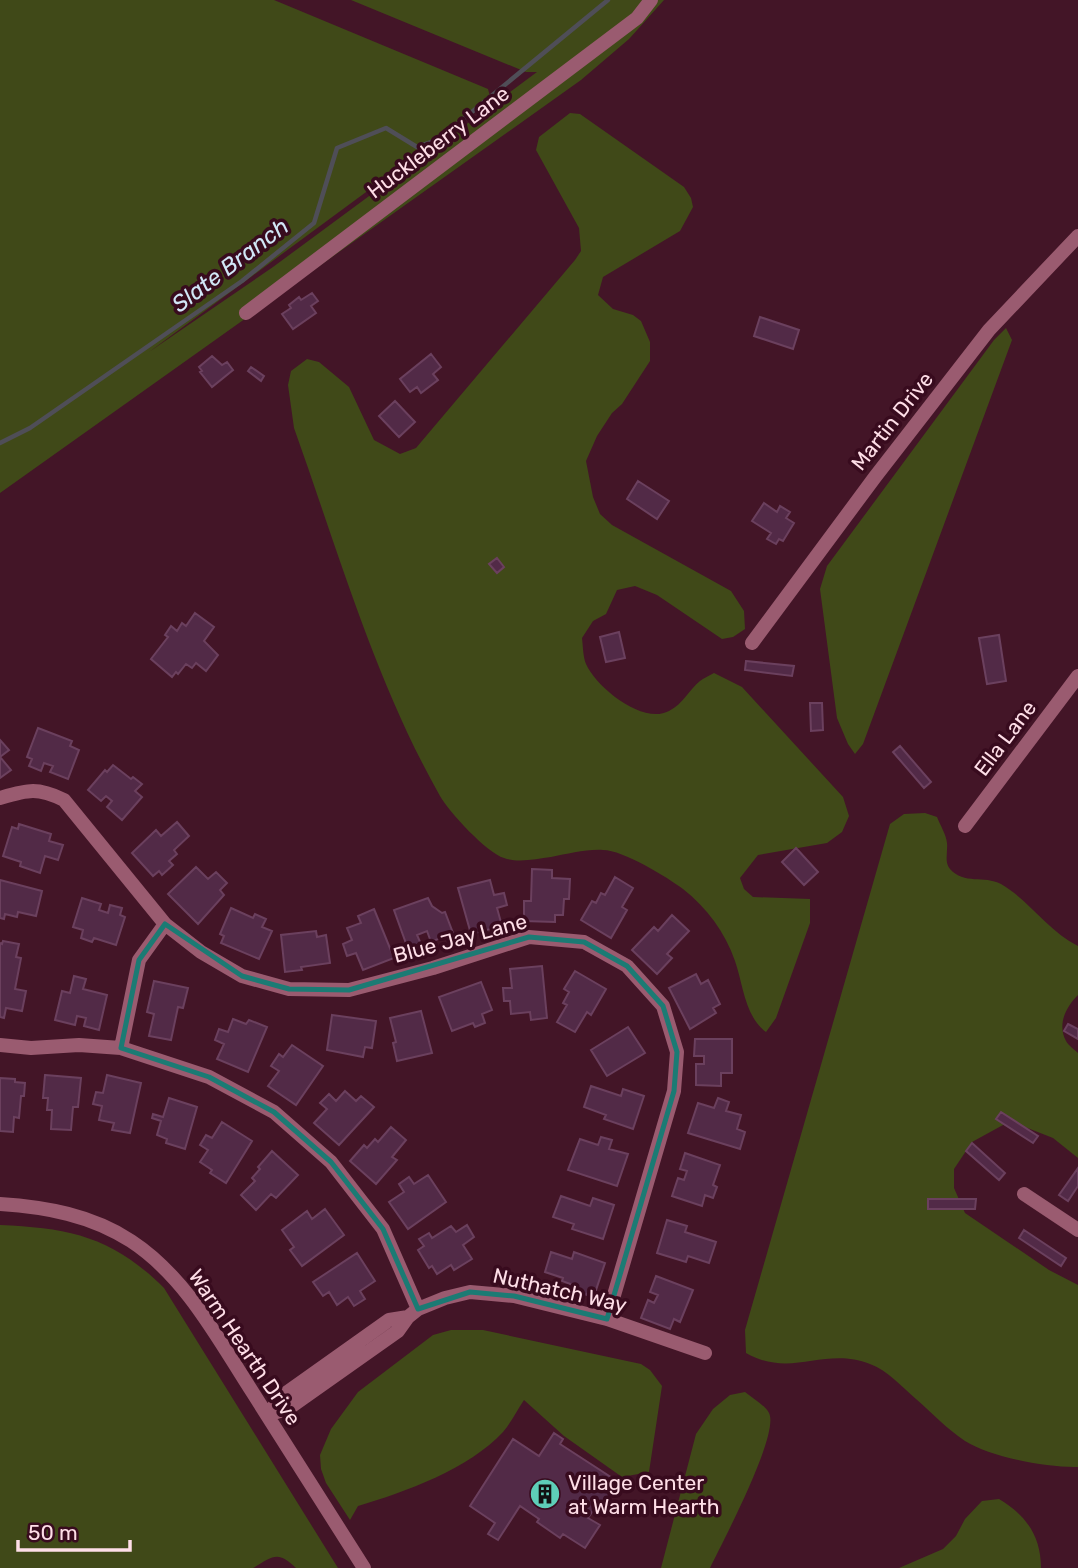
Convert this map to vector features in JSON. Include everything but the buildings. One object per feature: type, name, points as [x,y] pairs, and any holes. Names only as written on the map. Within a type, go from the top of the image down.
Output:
[{"type":"street","name":"Huckleberry Lane","points":[[246,313],[638,18],[651,0]]},
{"type":"street","name":"Martin Drive","points":[[752,643],[875,477],[989,330],[1078,236]]},
{"type":"street","name":"Ella Lane","points":[[965,826],[1078,676]]},
{"type":"street","name":"Blue Jay Lane","points":[[0,798],[27,790],[44,790],[64,800],[165,924],[201,952],[242,976],[289,989],[349,990],[433,968],[529,937],[584,942],[627,966],[663,1006],[677,1052],[674,1091],[607,1319]]},
{"type":"street","points":[[121,1048],[139,960],[165,924]]},
{"type":"street","points":[[0,1045],[31,1048],[79,1045],[121,1048],[209,1077],[274,1112],[331,1162],[383,1229],[413,1313]]},
{"type":"street","points":[[1024,1194],[1078,1230]]},
{"type":"street","name":"Warm Hearth Drive","points":[[0,1204],[35,1206],[82,1217],[110,1228],[157,1261],[198,1308],[364,1568]]},
{"type":"street","name":"Nuthatch Way","points":[[267,1415],[289,1408],[398,1331],[413,1313],[445,1298],[470,1292],[514,1296],[607,1319],[705,1353]]},
{"type":"highlighted area","points":[[165,924],[242,976],[289,989],[349,990],[529,937],[584,942],[627,966],[663,1006],[677,1052],[674,1091],[607,1319],[514,1296],[470,1292],[418,1309],[383,1229],[331,1162],[274,1112],[209,1077],[121,1048],[139,960]]},
{"type":"green space","points":[[0,0],[274,0],[488,89],[491,100],[149,352],[273,267],[537,72],[526,72],[351,0],[664,0],[629,39],[581,80],[0,493]]},
{"type":"green space","points":[[570,113],[580,114],[684,187],[693,207],[680,231],[603,277],[598,295],[613,309],[633,315],[641,321],[650,342],[650,361],[597,436],[586,461],[593,497],[600,514],[612,525],[731,591],[744,611],[745,629],[733,637],[722,639],[657,595],[635,586],[617,590],[606,614],[593,621],[582,638],[586,664],[610,693],[634,709],[647,713],[669,711],[700,681],[714,673],[742,687],[843,797],[849,816],[842,832],[827,843],[758,855],[740,878],[744,889],[753,897],[810,899],[810,923],[776,1018],[766,1032],[753,1018],[731,950],[720,930],[700,904],[676,884],[644,865],[612,851],[590,850],[527,860],[504,858],[479,840],[451,812],[417,752],[377,661],[294,428],[288,385],[291,371],[307,359],[319,362],[349,387],[374,440],[400,454],[416,448],[581,251],[579,228],[536,150],[539,137]]},
{"type":"green space","points":[[1006,328],[1012,340],[863,744],[855,754],[837,718],[820,589],[827,566],[994,340]]},
{"type":"green space","points":[[925,813],[937,817],[946,840],[947,863],[950,869],[961,877],[1001,884],[1021,898],[1057,932],[1078,946],[1078,995],[1067,1010],[1062,1028],[1067,1043],[1078,1053],[1078,1158],[1053,1138],[1025,1127],[1003,1125],[972,1142],[954,1169],[954,1188],[965,1213],[1049,1270],[1078,1285],[1078,1467],[1051,1466],[1020,1460],[976,1447],[952,1431],[888,1375],[870,1364],[838,1358],[778,1363],[746,1353],[745,1330],[890,824],[904,814]]},
{"type":"green space","points":[[0,1225],[48,1229],[89,1238],[127,1257],[164,1288],[338,1568],[296,1568],[284,1559],[275,1557],[253,1568],[0,1568]]},
{"type":"green space","points":[[451,1330],[483,1330],[641,1364],[650,1370],[662,1386],[649,1472],[622,1477],[564,1436],[524,1400],[503,1432],[473,1457],[435,1478],[358,1506],[350,1520],[326,1483],[321,1469],[320,1455],[331,1429],[358,1392],[433,1335]]},
{"type":"green space","points":[[745,1392],[767,1410],[770,1425],[758,1465],[737,1514],[710,1568],[661,1568],[696,1434],[713,1409],[730,1395]]},
{"type":"green space","points":[[999,1499],[1017,1512],[1030,1527],[1038,1546],[1041,1568],[899,1568],[943,1549],[982,1501]]},
{"type":"waterway","name":"Slate Branch","points":[[0,443],[30,428],[242,281],[314,223],[337,148],[386,128],[417,147],[439,139],[608,0]]},
{"type":"place","name":"Village Center at Warm Hearth","points":[[545,1494]]}]
